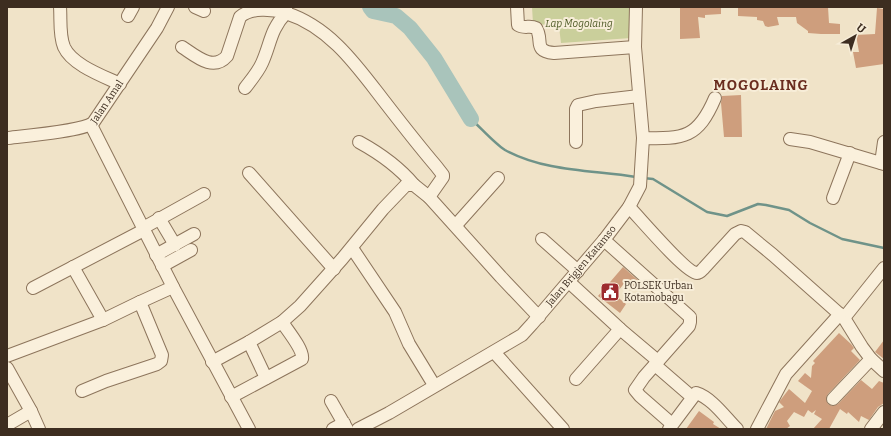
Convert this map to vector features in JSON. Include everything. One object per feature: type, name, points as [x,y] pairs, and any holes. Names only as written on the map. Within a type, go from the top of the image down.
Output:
[{"type":"street","points":[[60,7],[64,47],[70,56],[78,63],[94,72],[120,84]]},
{"type":"street","points":[[517,7],[518,25],[522,27],[536,28],[538,31],[539,45],[547,52],[554,53],[635,47]]},
{"type":"street","name":"Jalan Brigjen Katamso","points":[[358,429],[389,413],[434,385],[518,338],[569,282],[604,240],[629,206],[640,186],[643,138],[635,47],[636,7]]},
{"type":"street","name":"Jalan Amal","points":[[7,138],[70,130],[91,125],[155,31],[164,8]]},
{"type":"street","points":[[245,88],[263,61],[274,27],[286,10]]},
{"type":"street","points":[[182,47],[208,62],[216,63],[223,61],[227,56],[240,17],[249,12],[286,10],[321,32],[346,53],[443,175],[443,178],[429,196]]},
{"type":"street","points":[[576,142],[576,109],[578,105],[596,100],[639,96]]},
{"type":"street","points":[[643,138],[671,139],[687,134],[700,125],[709,113],[715,98]]},
{"type":"street","points":[[91,125],[159,260],[248,429]]},
{"type":"street","points":[[790,139],[810,142],[883,164],[884,142]]},
{"type":"street","points":[[359,142],[380,153],[395,165],[414,185],[429,196],[501,277],[539,316]]},
{"type":"street","points":[[833,198],[850,154]]},
{"type":"street","points":[[249,173],[334,269]]},
{"type":"street","points":[[456,225],[498,178]]},
{"type":"street","points":[[212,362],[282,322],[305,301],[334,269],[394,196],[406,185],[414,185]]},
{"type":"street","points":[[33,288],[143,229],[159,218],[204,194]]},
{"type":"street","points":[[629,206],[678,260],[688,269],[696,273],[699,273],[735,234],[741,231],[745,232],[774,255],[842,316],[871,359],[884,371]]},
{"type":"street","points":[[159,218],[174,244]]},
{"type":"street","points":[[159,260],[174,244],[194,234]]},
{"type":"street","points":[[542,239],[578,271]]},
{"type":"street","points":[[604,240],[690,317],[689,326],[637,386],[635,392],[670,427],[696,393],[712,402],[737,429]]},
{"type":"street","points":[[352,248],[395,312],[408,344],[434,385]]},
{"type":"street","points":[[159,260],[191,250]]},
{"type":"street","points":[[73,267],[103,320]]},
{"type":"street","points":[[757,429],[786,374],[842,316],[884,268]]},
{"type":"street","points":[[569,282],[692,397]]},
{"type":"street","points":[[7,356],[103,320],[173,287]]},
{"type":"street","points":[[82,391],[106,381],[157,364],[160,361],[162,355],[140,302]]},
{"type":"street","points":[[231,397],[302,359],[300,350],[282,322]]},
{"type":"street","points":[[576,380],[620,329]]},
{"type":"street","points":[[249,342],[266,378]]},
{"type":"street","points":[[494,352],[563,429]]},
{"type":"street","points":[[833,399],[871,359]]},
{"type":"street","points":[[7,368],[31,411],[38,429]]},
{"type":"street","points":[[332,401],[345,426],[333,429]]},
{"type":"street","points":[[7,425],[31,411]]},
{"type":"green space","name":"Lap Mogolaing","points":[[532,7],[629,7],[631,38],[561,43],[559,27],[533,23]]},
{"type":"building","points":[[680,7],[721,7],[721,14],[705,15],[705,18],[698,17],[700,38],[680,39]]},
{"type":"building","points":[[738,7],[828,7],[829,23],[840,24],[840,34],[808,33],[808,31],[797,23],[796,17],[777,17],[779,25],[768,27],[765,26],[763,21],[757,20],[757,17],[738,16]]},
{"type":"building","points":[[877,8],[884,9],[884,64],[856,68],[853,52],[859,52],[856,35],[875,34]]},
{"type":"building","points":[[741,95],[742,137],[724,137],[721,103],[722,96]]},
{"type":"building","name":"POLSEK Urban Kotamobagu","points":[[623,267],[641,283],[636,289],[626,281],[615,295],[626,304],[620,313],[598,296]]},
{"type":"building","points":[[839,333],[851,344],[854,348],[851,351],[860,360],[828,394],[826,398],[828,404],[832,406],[838,404],[861,380],[872,389],[879,381],[884,383],[884,403],[878,407],[869,420],[861,416],[859,422],[848,412],[847,414],[840,409],[829,429],[813,429],[822,419],[814,414],[816,410],[812,413],[808,410],[804,417],[794,412],[787,421],[790,426],[786,429],[766,429],[775,411],[784,407],[779,402],[789,389],[805,403],[812,391],[798,381],[805,373],[811,378],[812,366],[815,363],[813,361]]},
{"type":"building","points":[[884,340],[884,359],[875,352]]},
{"type":"building","points":[[699,411],[714,422],[713,424],[721,429],[686,429]]},
{"type":"waterway","points":[[370,7],[373,11],[396,16],[410,28],[434,58],[471,119]]},
{"type":"waterway","points":[[471,119],[492,140],[505,150],[537,163],[569,169],[636,177]]},
{"type":"waterway","points":[[643,178],[653,179],[707,212],[727,216],[758,204],[766,205],[789,210],[810,223],[842,239],[884,248]]},
{"type":"place","name":"POLSEK Urban Kotamobagu","points":[[610,292]]},
{"type":"district","name":"MOGOLAING","points":[[761,85]]}]
